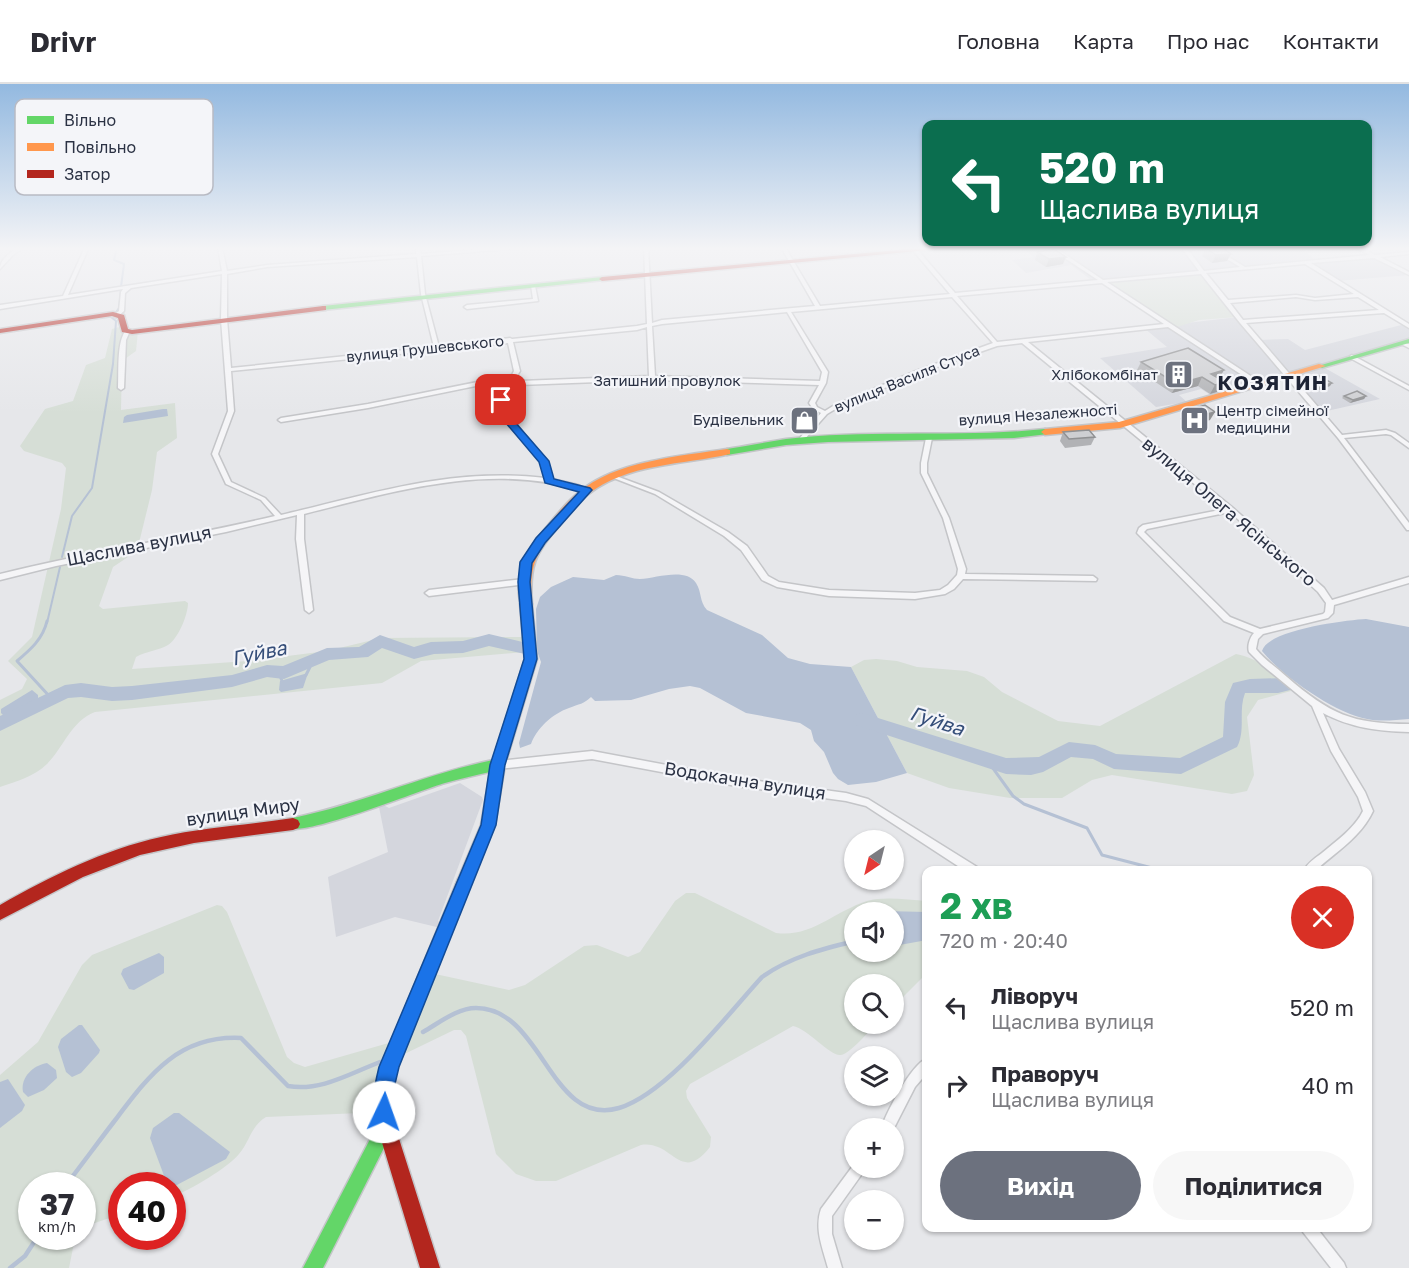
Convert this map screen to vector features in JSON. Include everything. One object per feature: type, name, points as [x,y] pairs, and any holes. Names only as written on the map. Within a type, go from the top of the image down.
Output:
[{"type":"street","points":[[0,307],[31,302]]},
{"type":"street","points":[[117,315],[121,311],[122,302]]},
{"type":"street","points":[[224,302],[231,411],[214,454],[231,486],[263,499],[279,517]]},
{"type":"street","points":[[128,331],[377,302]]},
{"type":"street","points":[[426,302],[437,348]]},
{"type":"street","points":[[467,307],[514,302]]},
{"type":"street","points":[[648,302],[652,378]]},
{"type":"street","points":[[815,302],[818,307]]},
{"type":"street","name":"вулиця Грушевського","points":[[229,370],[867,302]]},
{"type":"street","points":[[960,302],[996,344]]},
{"type":"street","points":[[1134,302],[1261,385]]},
{"type":"street","points":[[1226,302],[1340,438],[1409,528]]},
{"type":"street","points":[[1371,302],[1409,326]]},
{"type":"street","points":[[788,310],[825,372],[823,383],[812,400],[812,405],[825,413]]},
{"type":"street","points":[[1242,322],[1385,311]]},
{"type":"street","points":[[0,331],[94,316],[117,315],[121,317],[128,331]]},
{"type":"street","name":"вулиця Василя Стуса","points":[[801,440],[825,413],[847,402],[918,372],[996,344],[1169,325]]},
{"type":"street","points":[[121,388],[123,340],[128,331]]},
{"type":"street","points":[[510,340],[517,371],[514,378]]},
{"type":"street","name":"вулиця Олега Ясінського","points":[[1023,341],[1231,510],[1321,590],[1330,603]]},
{"type":"street","name":"вулиця Незалежності","points":[[586,490],[614,477],[677,458],[801,440],[1040,433],[1125,424],[1407,343]]},
{"type":"street","points":[[1352,357],[1409,388]]},
{"type":"street","name":"Затишний провулок","points":[[281,420],[514,378],[519,382],[652,378],[823,383]]},
{"type":"street","points":[[501,400],[511,423],[544,461],[549,481]]},
{"type":"street","points":[[1340,438],[1386,432],[1393,434],[1409,446]]},
{"type":"street","points":[[929,438],[923,468],[946,518],[962,576]]},
{"type":"street","name":"Щаслива вулиця","points":[[0,577],[66,560],[225,530],[403,487],[462,477],[518,477],[549,481],[586,490]]},
{"type":"street","points":[[614,477],[657,493],[693,517],[726,534],[744,548],[765,578],[777,584],[830,593],[915,596],[942,592],[962,576],[1093,579]]},
{"type":"street","points":[[430,1268],[386,1126],[384,1094],[389,1067],[486,833],[498,765],[531,659],[524,582],[525,568],[530,554],[586,490]]},
{"type":"street","points":[[1231,510],[1145,527],[1141,533],[1227,619],[1260,632]]},
{"type":"street","points":[[301,512],[300,539],[309,610]]},
{"type":"street","points":[[1409,580],[1330,603],[1329,613],[1325,616],[1260,632],[1254,638],[1252,650],[1316,707],[1364,726],[1409,728]]},
{"type":"street","points":[[429,593],[524,582]]},
{"type":"street","points":[[1314,866],[1364,821],[1368,811],[1367,804],[1335,751],[1316,707]]},
{"type":"street","name":"Водокачна вулиця","points":[[498,765],[592,755],[736,782],[846,797],[868,803],[884,812],[967,866]]},
{"type":"street","name":"вулиця Миру","points":[[0,913],[98,864],[144,847],[176,840],[320,819],[462,773],[498,765]]},
{"type":"street","points":[[892,1118],[911,1083],[922,1070]]},
{"type":"street","points":[[313,1268],[386,1126]]},
{"type":"street","points":[[835,1268],[825,1234],[826,1214],[852,1178]]},
{"type":"street","points":[[1312,1232],[1339,1268]]},
{"type":"shaded area","points":[[1134,302],[1227,302],[1238,317],[1199,320],[1177,327],[1169,325]]},
{"type":"shaded area","points":[[1238,317],[1257,340],[1288,339],[1305,350],[1405,324],[1409,326],[1409,341],[1323,367],[1380,399],[1318,413],[1289,376],[1261,385],[1248,377],[1244,378],[1244,383],[1234,387],[1220,379],[1208,383],[1223,392],[1212,396],[1201,389],[1179,395],[1187,402],[1156,407],[1100,358],[1167,347],[1144,328]]},
{"type":"shaded area","points":[[123,326],[125,330],[138,331],[136,351],[122,361],[121,410],[175,403],[177,438],[157,452],[152,490],[137,551],[113,567],[99,606],[103,609],[185,601],[188,603],[182,626],[172,642],[136,657],[132,669],[248,661],[327,651],[381,638],[523,637],[525,652],[421,661],[382,683],[95,712],[80,721],[53,758],[37,772],[0,787],[0,700],[22,689],[27,679],[8,661],[32,637],[61,509],[66,468],[62,463],[24,451],[20,446],[45,409],[73,401],[86,365],[105,358],[112,329]]},
{"type":"shaded area","points":[[1236,654],[1252,659],[1267,668],[1291,691],[1258,700],[1247,717],[1254,775],[1247,791],[1232,794],[1112,775],[1092,780],[1062,798],[1010,798],[949,788],[907,773],[851,667],[864,660],[876,659],[897,661],[917,667],[967,671],[984,677],[1002,692],[1058,721],[1100,726]]},
{"type":"shaded area","points":[[460,783],[482,797],[483,800],[438,921],[445,929],[395,917],[336,937],[328,877],[388,852],[378,802],[389,808]]},
{"type":"shaded area","points":[[686,893],[695,893],[776,933],[800,932],[844,911],[844,962],[904,962],[904,902],[864,902],[889,899],[922,901],[922,978],[904,996],[904,974],[844,974],[844,1034],[866,1034],[855,1046],[844,1046],[844,1054],[837,1054],[793,1026],[690,1084],[686,1091],[687,1098],[711,1137],[710,1147],[700,1158],[691,1162],[683,1162],[652,1145],[641,1145],[556,1181],[536,1181],[516,1174],[496,1154],[466,1036],[461,1030],[454,1030],[392,1060],[384,1112],[266,1117],[257,1125],[243,1149],[234,1159],[186,1190],[186,1172],[108,1172],[108,1218],[96,1223],[96,1172],[18,1172],[18,1250],[73,1250],[69,1268],[0,1268],[0,1075],[38,1042],[82,965],[92,955],[217,905],[222,906],[227,912],[287,1057],[294,1063],[305,1067],[399,1040],[426,972],[509,990],[525,985],[584,946],[597,945],[628,957],[640,952],[675,901]]},
{"type":"water","points":[[167,409],[168,416],[123,423],[127,415]]},
{"type":"water","points":[[616,575],[640,579],[685,575],[696,583],[707,610],[762,635],[788,658],[810,664],[851,667],[907,773],[876,782],[848,785],[833,773],[824,752],[814,741],[811,730],[800,723],[746,713],[700,688],[690,686],[669,689],[631,700],[595,701],[591,697],[584,703],[551,718],[537,732],[531,744],[520,748],[519,743],[541,662],[537,651],[536,609],[540,597],[551,587],[573,577],[604,580]]},
{"type":"water","points":[[1366,619],[1409,627],[1409,719],[1372,720],[1340,709],[1296,682],[1262,651],[1267,644],[1278,637],[1292,632],[1342,621]]},
{"type":"water","points":[[308,673],[303,688],[281,692],[279,690],[280,681]]},
{"type":"water","points":[[32,690],[38,695],[38,701],[4,716],[1,713],[1,709]]},
{"type":"water","points":[[904,911],[922,912],[922,941],[904,944]]},
{"type":"water","points":[[159,953],[164,957],[164,973],[134,990],[129,989],[121,974],[123,969]]},
{"type":"water","points":[[82,1025],[100,1050],[81,1073],[72,1077],[66,1072],[58,1047],[61,1039]]},
{"type":"water","points":[[47,1063],[56,1070],[57,1078],[44,1090],[28,1097],[23,1092],[26,1077],[37,1066]]},
{"type":"water","points":[[8,1079],[25,1105],[22,1111],[0,1128],[0,1082]]},
{"type":"water","points":[[174,1113],[179,1113],[230,1152],[226,1159],[186,1180],[186,1172],[163,1172],[150,1138],[153,1128]]},
{"type":"building","points":[[1188,348],[1224,370],[1211,374],[1225,382],[1215,385],[1202,377],[1177,384],[1141,362]]},
{"type":"building","points":[[1317,375],[1332,383],[1317,388],[1303,380]]},
{"type":"building","points":[[1357,391],[1366,396],[1353,400],[1344,396]]},
{"type":"building","points":[[1205,405],[1215,412],[1195,417],[1185,411]]},
{"type":"building","points":[[1089,430],[1095,437],[1069,439],[1063,432]]},
{"type":"waterway","points":[[116,312],[120,302]]},
{"type":"waterway","points":[[62,557],[72,516],[92,488],[113,364],[116,321],[111,317]]},
{"type":"waterway","points":[[47,623],[60,567]]},
{"type":"waterway","points":[[47,621],[39,639],[17,661],[51,698]]},
{"type":"waterway","name":"Гуйва","points":[[0,724],[65,692],[81,690],[112,694],[132,693],[232,681],[267,671],[284,673],[327,654],[362,653],[380,641],[414,653],[425,652],[431,648],[463,647],[489,640],[525,648]]},
{"type":"waterway","points":[[306,675],[310,667],[307,664]]},
{"type":"waterway","points":[[279,673],[282,681]]},
{"type":"waterway","name":"Гуйва","points":[[862,720],[1006,766],[1031,767],[1043,764],[1069,749],[1095,752],[1114,761],[1181,766],[1231,742],[1233,702],[1239,688],[1284,685]]},
{"type":"waterway","points":[[987,760],[1013,796],[1024,804],[1087,828],[1102,855],[1145,866]]},
{"type":"waterway","points":[[423,1032],[462,1010],[476,1008],[499,1013],[517,1026],[561,1085],[577,1101],[596,1109],[619,1108],[638,1100],[677,1070],[762,977],[795,959],[844,944]]},
{"type":"waterway","points":[[76,1172],[154,1073],[183,1050],[200,1043],[241,1038],[288,1086],[324,1084],[380,1062]]},
{"type":"waterway","points":[[10,1268],[29,1250]]},
{"type":"traffic: fast","points":[[323,308],[378,302]]},
{"type":"traffic: fast","points":[[1322,366],[1409,341]]},
{"type":"traffic: fast","points":[[727,452],[786,442],[828,439],[1014,435],[1045,432]]},
{"type":"traffic: fast","points":[[463,884],[488,825],[498,765],[531,659],[526,604]]},
{"type":"traffic: fast","points":[[293,824],[345,811],[446,777],[498,765]]},
{"type":"traffic: fast","points":[[313,1268],[386,1126]]},
{"type":"traffic: slow","points":[[1045,432],[1120,425],[1322,366]]},
{"type":"traffic: slow","points":[[526,604],[526,569],[533,553],[545,535],[582,494],[595,485],[630,470],[727,452]]},
{"type":"traffic: jam","points":[[0,331],[113,314],[121,317],[125,330],[132,332],[323,308]]},
{"type":"traffic: jam","points":[[0,913],[78,872],[119,855],[161,843],[194,837],[293,824]]},
{"type":"traffic: jam","points":[[430,1268],[386,1126],[384,1088],[389,1067],[463,884]]},
{"type":"place","name":"Хлібокомбінат","points":[[1179,375]]},
{"type":"place","name":"Будівельник","points":[[805,420]]},
{"type":"place","name":"Центр сімейної медицини","points":[[1195,420]]},
{"type":"district","name":"КОЗЯТИН","points":[[1273,383]]},
{"type":"route","points":[[384,1112],[384,1088],[389,1067],[489,825],[498,765],[531,659],[524,582],[526,562],[540,541],[586,490],[578,486],[549,481],[544,461],[511,423],[501,400]]}]
